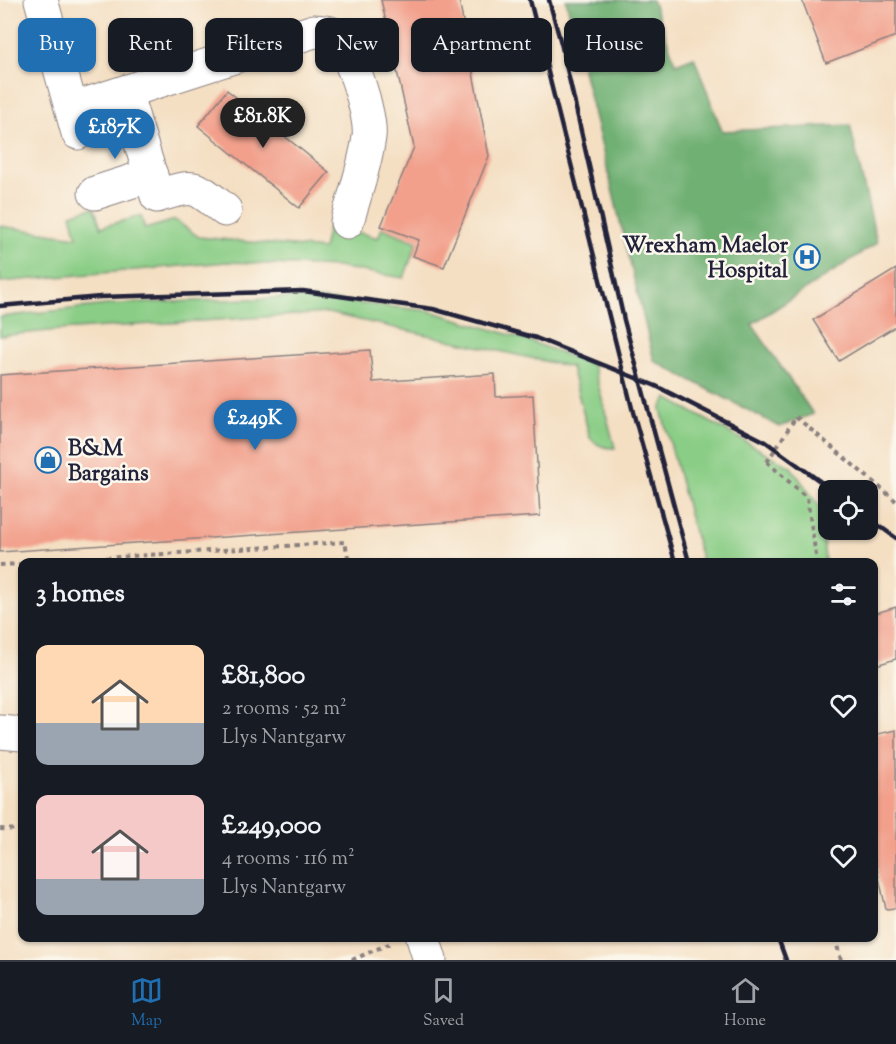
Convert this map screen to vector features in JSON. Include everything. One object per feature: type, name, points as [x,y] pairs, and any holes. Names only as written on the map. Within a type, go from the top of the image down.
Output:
[{"type":"street","points":[[41,0],[75,121],[125,92],[314,31],[331,33],[343,45],[357,77],[367,110],[370,134],[347,222]]},
{"type":"street","points":[[125,92],[157,196],[183,188],[194,188],[225,210]]},
{"type":"street","points":[[95,193],[151,175]]},
{"type":"street","points":[[0,732],[18,734]]},
{"type":"street","points":[[424,942],[430,960]]},
{"type":"path","points":[[816,558],[807,498],[766,462],[796,417],[896,501]]},
{"type":"path","points":[[103,558],[345,542],[348,558]]},
{"type":"path","points":[[0,566],[18,564]]},
{"type":"path","points":[[0,829],[18,830]]},
{"type":"path","points":[[352,960],[394,942]]},
{"type":"path","points":[[836,942],[841,960]]},
{"type":"green space","points":[[566,0],[652,0],[659,18],[570,18]]},
{"type":"green space","points":[[665,35],[676,64],[694,57],[722,131],[850,125],[877,243],[752,324],[813,414],[780,427],[654,361],[584,72],[665,72]]},
{"type":"green space","points":[[94,207],[101,227],[141,216],[145,229],[175,220],[199,237],[323,249],[329,224],[378,238],[382,228],[417,242],[404,278],[337,267],[227,262],[0,282],[0,226],[77,237],[71,214]]},
{"type":"green space","points":[[301,297],[430,311],[524,339],[593,365],[615,448],[601,446],[590,438],[571,367],[328,313],[59,330],[0,336],[0,317],[116,304]]},
{"type":"green space","points":[[667,398],[791,467],[818,505],[818,540],[823,540],[825,558],[701,558],[661,409]]},
{"type":"building","points":[[381,0],[459,0],[462,18],[411,18],[411,72],[473,72],[489,156],[444,267],[413,256],[419,240],[381,226],[414,147],[397,72],[399,72],[399,18],[385,18]]},
{"type":"building","points":[[802,0],[896,0],[896,36],[826,63]]},
{"type":"building","points":[[227,90],[329,172],[299,208],[198,126]]},
{"type":"building","points":[[896,269],[896,326],[839,361],[813,320]]},
{"type":"building","points":[[370,350],[373,382],[495,374],[496,397],[533,395],[540,516],[0,552],[0,375]]},
{"type":"building","points":[[896,607],[896,659],[878,664],[878,612]]},
{"type":"building","points":[[896,730],[896,908],[886,909],[878,874],[878,734]]},
{"type":"railway","points":[[530,0],[633,412],[674,558]]},
{"type":"railway","points":[[549,0],[562,47],[624,320],[688,558]]},
{"type":"railway","points":[[0,306],[100,297],[303,291],[433,309],[536,338],[656,386],[766,442],[818,480]]},
{"type":"railway","points":[[878,525],[896,538]]},
{"type":"railway","points":[[779,942],[786,960]]},
{"type":"place","name":"Wrexham Maelor Hospital","points":[[807,257]]},
{"type":"place","name":"B&M Bargains","points":[[48,460]]}]
